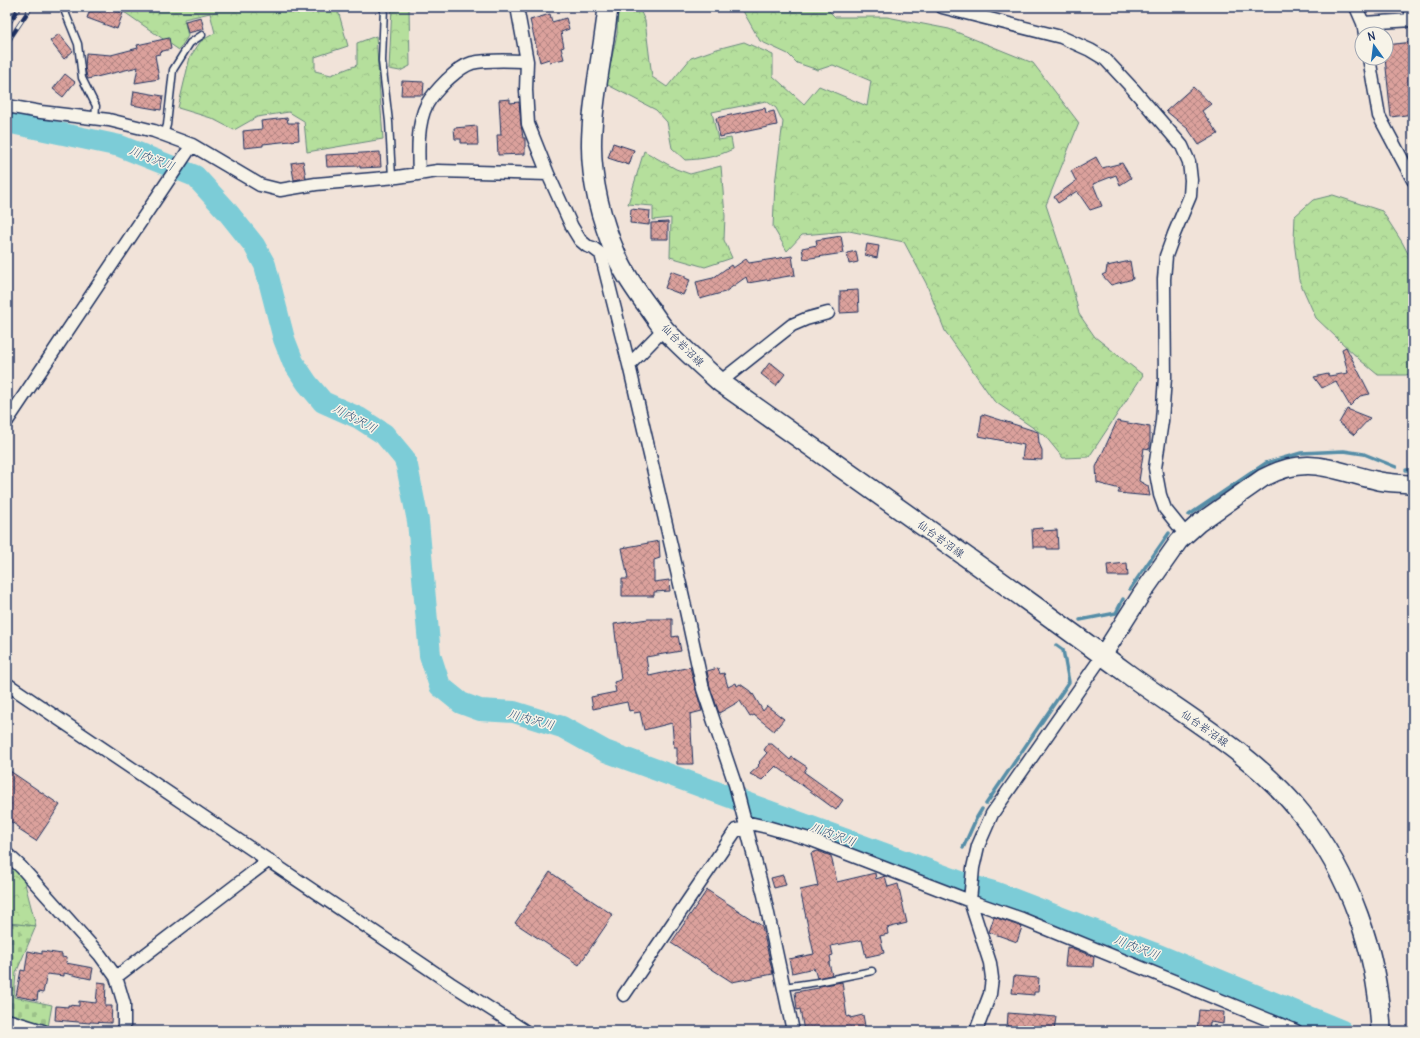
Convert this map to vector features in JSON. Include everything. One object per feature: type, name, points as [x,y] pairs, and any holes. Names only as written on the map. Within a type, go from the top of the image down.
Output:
[{"type":"main road","name":"仙台岩沼線","points":[[608,7],[594,100],[592,130],[594,174],[599,202],[618,258],[634,288],[664,329],[720,382],[1242,755],[1269,778],[1303,815],[1342,878],[1357,912],[1366,938],[1374,970],[1382,1031]]},
{"type":"street","points":[[517,7],[527,61],[526,90],[528,124],[572,228],[580,240],[601,254],[630,365],[703,689],[735,784],[745,821],[764,895],[793,1031]]},
{"type":"street","points":[[942,7],[1061,37],[1090,50],[1105,59],[1138,94],[1182,146],[1189,162],[1192,180],[1190,196],[1174,234],[1165,263],[1165,378],[1162,421],[1155,468],[1160,495],[1165,509],[1186,535]]},
{"type":"street","points":[[1356,7],[1363,26]]},
{"type":"street","points":[[1380,26],[1412,20],[1411,7]]},
{"type":"street","points":[[419,173],[418,147],[421,124],[427,104],[442,85],[457,70],[472,64],[494,60],[527,61]]},
{"type":"street","points":[[1370,66],[1379,116],[1412,177]]},
{"type":"street","points":[[7,106],[134,126],[164,135],[260,185],[280,190],[316,184],[438,171],[548,174]]},
{"type":"street","points":[[7,421],[170,180],[190,148]]},
{"type":"street","points":[[720,382],[792,325],[806,319],[828,313]]},
{"type":"street","points":[[630,365],[664,329]]},
{"type":"street","points":[[976,1031],[990,994],[992,978],[990,963],[970,898],[972,874],[978,846],[992,814],[1103,655],[1141,595],[1179,541],[1199,523],[1263,478],[1273,472],[1292,466],[1314,465],[1376,481],[1413,484]]},
{"type":"street","points":[[7,684],[450,983],[526,1031]]},
{"type":"street","points":[[745,821],[809,839],[970,898],[1296,1031]]},
{"type":"street","points":[[624,996],[736,830],[745,821]]},
{"type":"street","points":[[7,854],[21,867],[100,955],[116,977],[124,1004],[124,1031]]},
{"type":"street","points":[[116,977],[269,860]]},
{"type":"street","points":[[7,1020],[43,1031]]},
{"type":"lane","points":[[384,7],[382,61],[389,122],[392,177]]},
{"type":"lane","points":[[65,12],[78,44],[82,78],[96,106],[95,119]]},
{"type":"lane","points":[[164,135],[168,125],[173,70],[190,43],[202,35]]},
{"type":"lane","points":[[784,987],[872,971]]},
{"type":"green space","points":[[114,7],[337,7],[348,46],[315,57],[315,71],[331,75],[357,65],[357,43],[376,36],[383,139],[307,152],[304,121],[289,112],[257,117],[234,130],[211,118],[178,108],[190,57],[201,41],[215,33],[210,13],[184,19],[188,36],[179,50],[127,14]]},
{"type":"green space","points":[[392,7],[409,7],[410,66],[400,71],[389,69]]},
{"type":"green space","points":[[618,7],[640,7],[645,21],[652,77],[667,87],[691,58],[744,42],[773,55],[773,76],[804,104],[819,86],[867,106],[871,81],[833,65],[818,70],[797,63],[788,54],[760,41],[743,11],[743,7],[825,7],[835,17],[887,17],[949,29],[1033,63],[1079,123],[1046,205],[1071,280],[1079,314],[1095,337],[1143,375],[1089,457],[1063,458],[1045,436],[994,401],[945,331],[926,283],[904,242],[849,231],[802,235],[787,251],[773,227],[775,184],[783,122],[776,108],[766,101],[712,112],[718,140],[731,138],[733,149],[727,152],[710,157],[685,160],[672,148],[667,122],[656,110],[606,84],[617,34]]},
{"type":"green space","points":[[644,151],[676,169],[690,174],[721,166],[725,216],[724,240],[732,258],[705,267],[670,257],[671,218],[653,220],[653,206],[628,204]]},
{"type":"green space","points":[[1333,195],[1382,211],[1402,242],[1413,263],[1413,373],[1406,375],[1378,375],[1316,318],[1299,280],[1294,241],[1295,216],[1313,200]]},
{"type":"green space","points":[[7,858],[23,876],[36,926],[7,923]]},
{"type":"green space","points":[[7,923],[36,926],[16,973],[14,997],[52,1005],[48,1027],[7,1015]]},
{"type":"building","points":[[91,7],[106,7],[123,13],[117,29],[87,18]]},
{"type":"building","points":[[550,14],[552,22],[566,18],[569,29],[561,32],[564,47],[561,48],[564,59],[550,62],[549,59],[540,62],[530,20]]},
{"type":"building","points":[[201,17],[204,29],[188,33],[185,21]]},
{"type":"building","points":[[59,34],[73,51],[64,59],[50,41]]},
{"type":"building","points":[[169,38],[171,49],[159,52],[160,54],[155,55],[159,79],[135,83],[138,67],[88,79],[87,77],[85,68],[86,53],[111,55],[138,48],[137,45]]},
{"type":"building","points":[[1413,42],[1413,67],[1410,67],[1413,92],[1413,114],[1391,117],[1386,66],[1394,66],[1394,44]]},
{"type":"building","points":[[65,74],[75,82],[63,97],[53,89]]},
{"type":"building","points":[[402,81],[424,82],[423,95],[401,95]]},
{"type":"building","points":[[1193,87],[1211,104],[1202,111],[1218,134],[1199,145],[1188,129],[1166,111]]},
{"type":"building","points":[[134,91],[163,96],[161,110],[132,105]]},
{"type":"building","points":[[510,99],[510,103],[519,102],[523,138],[525,138],[525,154],[498,155],[497,135],[501,135],[499,100]]},
{"type":"building","points":[[765,108],[766,113],[774,111],[777,125],[720,137],[716,118]]},
{"type":"building","points":[[287,118],[288,123],[298,123],[299,140],[263,144],[263,146],[244,148],[243,131],[262,129],[261,121]]},
{"type":"building","points":[[477,126],[478,145],[468,145],[468,143],[461,143],[461,139],[455,139],[454,128]]},
{"type":"building","points":[[613,143],[634,150],[629,165],[608,158]]},
{"type":"building","points":[[380,152],[381,167],[327,167],[326,155]]},
{"type":"building","points":[[1096,157],[1102,168],[1122,163],[1131,178],[1120,185],[1116,175],[1093,184],[1102,206],[1090,210],[1077,191],[1058,203],[1054,197],[1076,181],[1071,171]]},
{"type":"building","points":[[303,161],[306,178],[294,180],[291,163]]},
{"type":"building","points":[[631,209],[650,211],[649,225],[630,223]]},
{"type":"building","points":[[668,222],[668,239],[651,239],[651,223]]},
{"type":"building","points":[[841,236],[844,253],[804,259],[802,248],[817,245],[816,240]]},
{"type":"building","points":[[867,244],[879,246],[877,258],[865,255]]},
{"type":"building","points":[[856,251],[858,262],[849,264],[847,253]]},
{"type":"building","points":[[792,256],[795,275],[748,283],[746,277],[725,292],[700,299],[696,282],[713,278],[731,265],[733,268],[746,259],[749,263]]},
{"type":"building","points":[[1130,261],[1133,279],[1111,285],[1102,275],[1106,273],[1107,266]]},
{"type":"building","points":[[671,271],[685,276],[685,278],[690,280],[683,295],[665,288]]},
{"type":"building","points":[[858,290],[859,312],[840,313],[840,291]]},
{"type":"building","points":[[1346,347],[1370,394],[1360,396],[1350,406],[1336,381],[1322,388],[1314,377],[1328,374],[1329,376],[1348,373],[1342,349]]},
{"type":"building","points":[[770,362],[785,374],[776,386],[761,374]]},
{"type":"building","points":[[1347,409],[1370,418],[1354,435],[1339,423]]},
{"type":"building","points":[[982,414],[1038,432],[1039,443],[1042,450],[1042,460],[1022,459],[1024,445],[979,436]]},
{"type":"building","points":[[1117,421],[1150,427],[1150,449],[1144,448],[1139,481],[1148,486],[1150,496],[1118,493],[1120,489],[1097,483],[1096,467]]},
{"type":"building","points":[[1042,528],[1043,531],[1057,530],[1058,549],[1033,547],[1032,529]]},
{"type":"building","points":[[659,541],[660,558],[654,560],[654,582],[669,580],[670,591],[654,592],[654,596],[622,596],[622,579],[628,579],[622,548]]},
{"type":"building","points":[[1127,563],[1128,576],[1108,576],[1107,565]]},
{"type":"building","points":[[648,619],[672,619],[672,637],[678,636],[681,651],[646,657],[649,676],[690,667],[702,711],[690,714],[693,764],[677,764],[677,747],[674,747],[672,723],[644,730],[640,712],[634,713],[633,710],[629,711],[627,702],[593,709],[591,697],[616,692],[614,682],[621,680],[614,624]]},
{"type":"building","points":[[718,668],[720,674],[724,673],[728,687],[736,683],[737,686],[740,684],[750,691],[752,695],[753,694],[763,711],[767,706],[784,719],[774,731],[754,715],[750,717],[740,701],[719,713],[710,687],[707,671]]},
{"type":"building","points":[[768,744],[772,744],[790,760],[792,757],[807,767],[804,772],[843,800],[836,810],[776,766],[762,780],[750,774],[759,766],[759,762],[767,753],[764,750]]},
{"type":"building","points":[[7,769],[60,805],[36,841],[19,830],[20,828],[7,819]]},
{"type":"building","points":[[818,851],[831,856],[837,882],[875,873],[876,879],[885,876],[888,887],[898,884],[907,923],[887,928],[888,934],[880,936],[884,953],[866,957],[862,940],[831,946],[833,955],[830,956],[831,962],[829,963],[832,975],[817,978],[814,968],[792,973],[789,959],[814,954],[800,890],[818,886],[811,853]]},
{"type":"building","points":[[550,872],[613,915],[579,965],[515,923]]},
{"type":"building","points":[[783,875],[786,885],[774,888],[771,878]]},
{"type":"building","points":[[707,890],[762,926],[773,974],[732,982],[671,943]]},
{"type":"building","points":[[994,917],[1022,927],[1017,942],[989,932]]},
{"type":"building","points":[[1067,947],[1094,957],[1093,967],[1065,966]]},
{"type":"building","points":[[28,951],[42,954],[42,951],[62,954],[62,957],[67,958],[66,963],[93,968],[91,979],[64,973],[64,976],[47,974],[43,993],[38,992],[37,1000],[16,996],[21,970],[25,971]]},
{"type":"building","points":[[1014,976],[1039,978],[1038,992],[1034,992],[1034,995],[1012,993]]},
{"type":"building","points":[[98,982],[106,983],[105,1006],[112,1006],[111,1023],[55,1020],[56,1006],[79,1006],[79,1001],[96,1003]]},
{"type":"building","points":[[842,982],[847,1017],[850,1016],[850,1018],[863,1015],[866,1031],[804,1031],[800,1009],[797,1010],[795,992]]},
{"type":"building","points":[[1199,1010],[1224,1012],[1223,1024],[1210,1022],[1209,1031],[1197,1031]]},
{"type":"building","points":[[1008,1013],[1056,1017],[1054,1031],[1007,1031]]},
{"type":"waterway","name":"川内沢川","points":[[7,122],[120,146],[195,176],[226,210],[254,245],[265,265],[284,339],[293,362],[307,383],[323,402],[359,418],[384,434],[404,458],[418,521],[430,655],[440,686],[461,703],[480,710],[514,712],[562,727],[605,751],[969,885],[994,892],[1153,953],[1342,1031]]},
{"type":"waterway","points":[[1189,515],[1266,463],[1301,453],[1344,451],[1364,454],[1396,467]]},
{"type":"waterway","points":[[1406,470],[1413,470]]},
{"type":"waterway","points":[[1130,589],[1169,533]]},
{"type":"waterway","points":[[1080,620],[1116,613],[1123,599]]},
{"type":"waterway","points":[[986,804],[1069,682],[1063,650],[1056,645]]},
{"type":"waterway","points":[[963,848],[982,809]]},
{"type":"waterway","name":"川内沢川","points":[[960,874],[960,881]]},
{"type":"railway","points":[[7,26],[20,7]]},
{"type":"railway","points":[[7,43],[31,7]]}]
